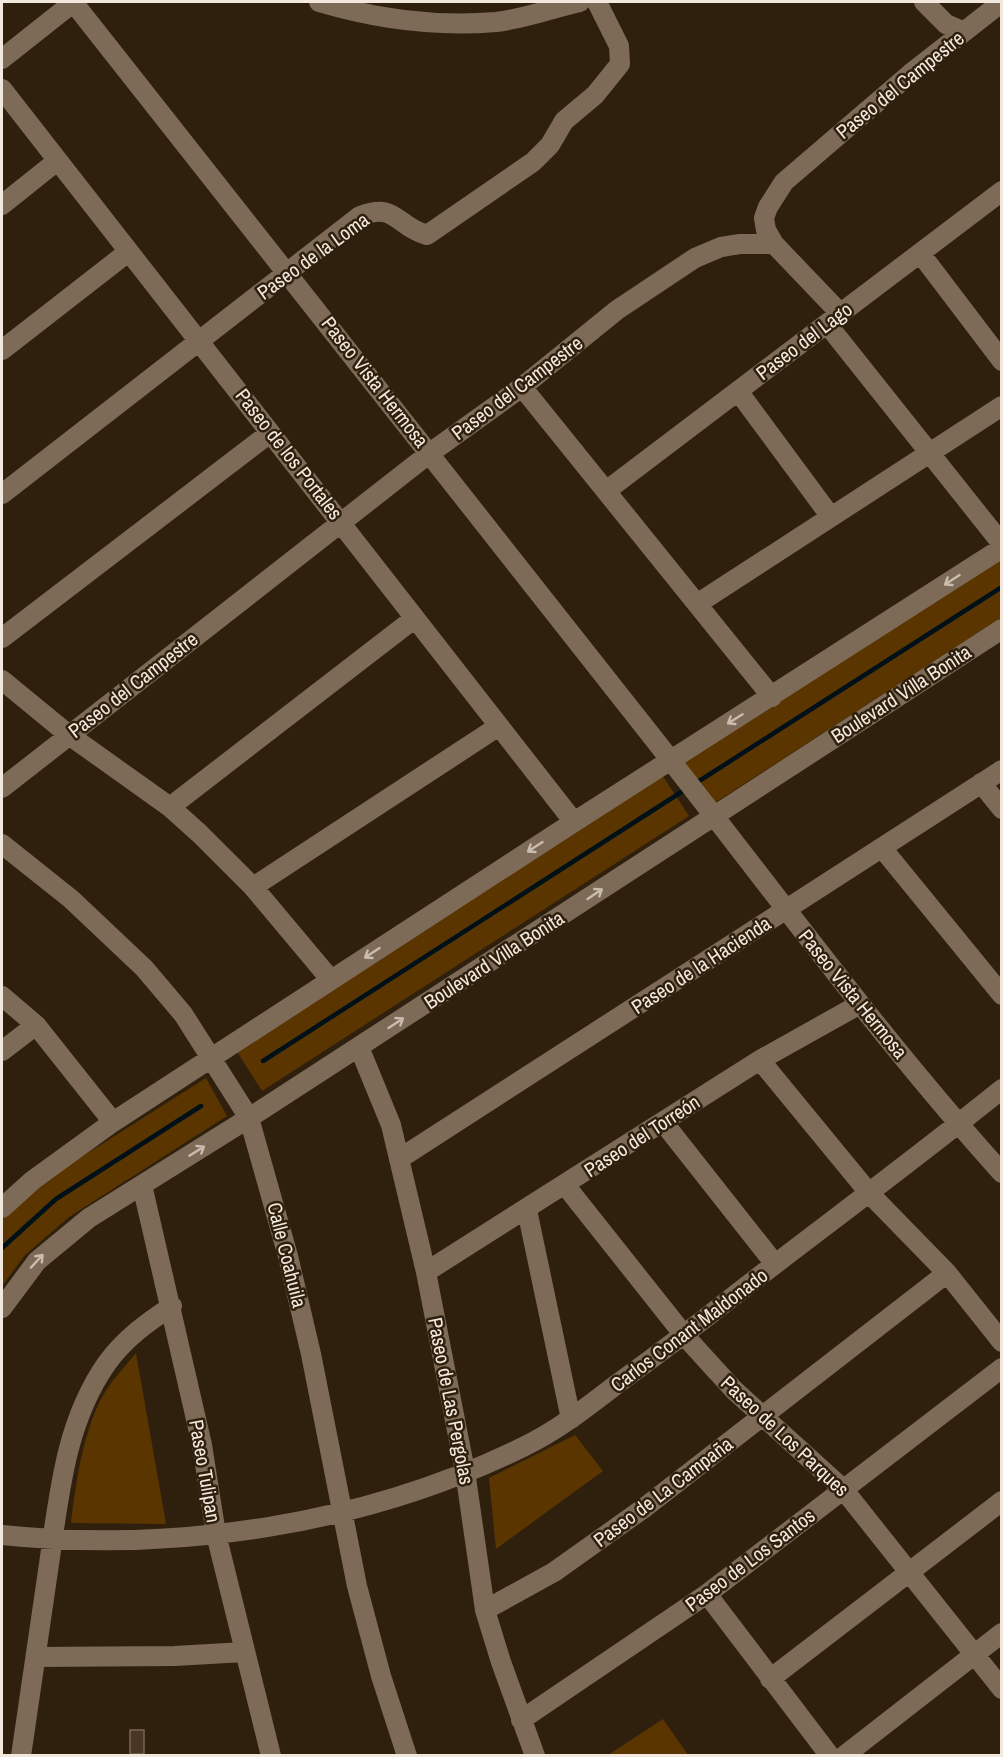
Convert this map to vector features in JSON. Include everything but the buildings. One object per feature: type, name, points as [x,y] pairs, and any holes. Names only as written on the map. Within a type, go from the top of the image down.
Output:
[{"type":"street","points":[[2,59],[73,2]]},
{"type":"street","name":"Paseo Vista Hermosa","points":[[73,2],[289,272],[860,1004],[958,1124],[1002,1173]]},
{"type":"street","points":[[319,2],[396,20],[444,24],[498,22],[580,2]]},
{"type":"street","name":"Paseo de la Loma","points":[[2,494],[360,216],[374,210],[386,210],[416,232],[427,235],[533,162],[550,145],[564,121],[596,95],[620,64],[619,46],[597,2]]},
{"type":"street","points":[[924,2],[946,24],[964,32]]},
{"type":"street","name":"Paseo del Campestre","points":[[2,788],[430,453],[522,387],[617,310],[695,258],[721,248],[740,244],[774,244],[766,230],[764,218],[774,195],[784,182],[910,74],[1002,2]]},
{"type":"street","name":"Paseo de los Portales","points":[[2,88],[574,822]]},
{"type":"street","points":[[2,205],[57,161]]},
{"type":"street","name":"Paseo del Lago","points":[[606,491],[1002,191]]},
{"type":"street","points":[[2,1208],[33,1180],[113,1122],[214,1062],[331,980],[574,822],[672,762],[1002,546],[929,453],[833,319],[774,244]]},
{"type":"street","points":[[2,350],[128,252]]},
{"type":"street","points":[[920,253],[1002,361]]},
{"type":"street","points":[[522,387],[772,697]]},
{"type":"street","points":[[738,391],[831,517]]},
{"type":"street","points":[[697,604],[1002,406]]},
{"type":"street","points":[[2,638],[270,433]]},
{"type":"street","points":[[170,807],[415,618]]},
{"type":"street","name":"Boulevard Villa Bonita","points":[[2,1308],[37,1261],[61,1238],[88,1218],[142,1185],[247,1114],[359,1047],[711,813],[1002,629]]},
{"type":"street","points":[[2,680],[69,735],[170,807],[253,887],[331,980]]},
{"type":"street","points":[[253,887],[498,726]]},
{"type":"street","name":"Paseo de la Hacienda","points":[[399,1159],[1002,770]]},
{"type":"street","points":[[981,783],[1002,809]]},
{"type":"street","name":"Calle Coahuila","points":[[2,844],[112,935],[183,1014],[247,1114],[288,1256],[344,1513],[357,1586],[378,1665],[407,1755]]},
{"type":"street","points":[[882,848],[1002,995]]},
{"type":"street","points":[[2,996],[36,1025],[113,1122]]},
{"type":"street","name":"Paseo del Torreón","points":[[426,1272],[527,1210],[759,1060],[860,1004]]},
{"type":"street","points":[[2,1051],[36,1025]]},
{"type":"street","name":"Paseo de Las Pergolas","points":[[359,1047],[387,1115],[426,1272],[465,1471],[485,1610],[520,1720],[535,1755]]},
{"type":"street","points":[[759,1060],[870,1194],[947,1273],[1002,1342]]},
{"type":"street","name":"Carlos Conant Maldonado","points":[[2,1535],[53,1540],[216,1534],[344,1513],[401,1496],[524,1447],[571,1419],[684,1335],[870,1194],[1002,1089]]},
{"type":"street","points":[[663,1122],[775,1264]]},
{"type":"street","name":"Paseo Tulipan","points":[[142,1185],[172,1306],[202,1445],[216,1534],[271,1755]]},
{"type":"street","name":"Paseo de Los Parques","points":[[565,1185],[684,1335],[734,1390],[843,1489],[1002,1689]]},
{"type":"street","points":[[527,1210],[571,1419]]},
{"type":"street","name":"Paseo de La Campaña","points":[[485,1610],[554,1572],[947,1273]]},
{"type":"street","points":[[21,1755],[65,1461],[72,1432],[86,1399],[108,1362],[134,1333],[172,1306]]},
{"type":"street","name":"Paseo de Los Santos","points":[[520,1720],[708,1594],[1002,1368]]},
{"type":"street","points":[[770,1679],[1002,1501]]},
{"type":"street","points":[[708,1594],[770,1679],[830,1755]]},
{"type":"street","points":[[844,1755],[1002,1633]]},
{"type":"street","points":[[36,1657],[175,1656],[244,1652]]},
{"type":"shaded area","points":[[1001,558],[1001,618],[716,802],[709,800],[682,761]]},
{"type":"shaded area","points":[[662,775],[689,816],[262,1091],[236,1050]]},
{"type":"shaded area","points":[[206,1078],[227,1116],[69,1217],[25,1255],[2,1286],[2,1220],[50,1177]]},
{"type":"shaded area","points":[[136,1353],[166,1524],[71,1523],[81,1461],[94,1415],[116,1376]]},
{"type":"shaded area","points":[[575,1435],[603,1471],[496,1549],[489,1478]]},
{"type":"shaded area","points":[[663,1719],[688,1755],[608,1755]]},
{"type":"waterway","points":[[696,783],[1002,587]]},
{"type":"waterway","points":[[263,1061],[686,789]]},
{"type":"waterway","points":[[2,1248],[56,1199],[201,1106]]}]
